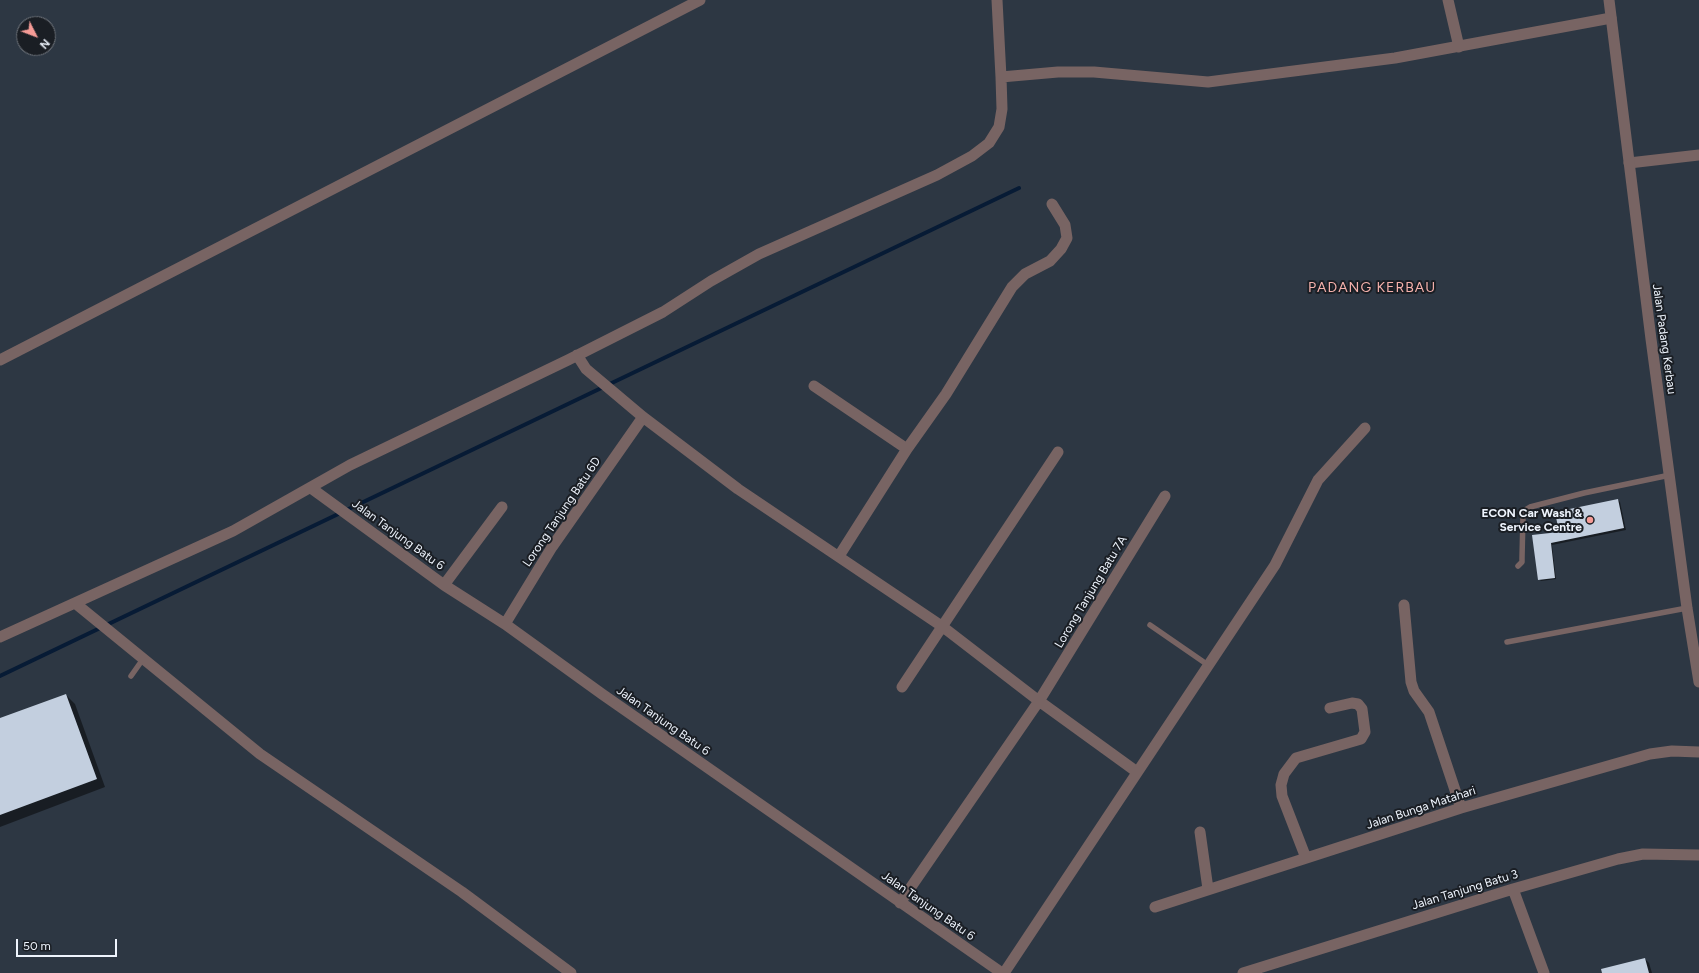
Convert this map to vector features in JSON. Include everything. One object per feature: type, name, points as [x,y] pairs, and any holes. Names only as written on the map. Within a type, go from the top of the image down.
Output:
[{"type":"street","points":[[0,360],[700,0]]},
{"type":"street","points":[[0,637],[233,531],[350,465],[663,312],[711,281],[759,254],[937,175],[972,156],[989,143],[1000,127],[1002,109],[997,0]]},
{"type":"street","points":[[1448,0],[1459,46]]},
{"type":"street","name":"Jalan Padang Kerbau","points":[[1609,0],[1687,608],[1699,682]]},
{"type":"street","points":[[1001,77],[1058,72],[1094,72],[1208,82],[1395,58],[1611,18]]},
{"type":"street","points":[[1629,163],[1699,155]]},
{"type":"street","points":[[839,556],[907,449],[946,394],[1012,287],[1024,274],[1050,262],[1061,249],[1067,238],[1065,225],[1052,204]]},
{"type":"street","points":[[577,355],[586,369],[643,417],[738,489],[839,556],[943,628],[1137,772]]},
{"type":"street","points":[[814,386],[907,449]]},
{"type":"street","name":"Lorong Tanjung Batu 6D","points":[[505,624],[552,547],[643,417]]},
{"type":"street","points":[[1003,973],[1276,565],[1318,480],[1365,428]]},
{"type":"street","points":[[902,687],[943,628],[1058,452]]},
{"type":"street","name":"Jalan Tanjung Batu 6","points":[[311,488],[444,585],[505,624],[900,903],[1003,973]]},
{"type":"street","name":"Lorong Tanjung Batu 7A","points":[[900,903],[1040,701],[1165,496]]},
{"type":"street","points":[[444,585],[502,507]]},
{"type":"street","points":[[75,603],[260,754],[462,892],[558,969],[570,973]]},
{"type":"street","points":[[1404,605],[1411,682],[1414,691],[1429,712],[1461,808]]},
{"type":"street","points":[[1306,858],[1282,796],[1281,785],[1284,774],[1296,758],[1362,739],[1365,732],[1362,709],[1358,704],[1352,703],[1330,708]]},
{"type":"street","name":"Jalan Bunga Matahari","points":[[1155,907],[1461,808],[1650,754],[1672,751],[1699,752]]},
{"type":"street","points":[[1200,832],[1208,889]]},
{"type":"street","name":"Jalan Tanjung Batu 3","points":[[1243,973],[1258,971],[1513,889],[1630,857],[1643,854],[1699,855]]},
{"type":"street","points":[[1513,889],[1544,973]]},
{"type":"lane","points":[[1518,566],[1522,562],[1522,516],[1525,510],[1530,507],[1584,493],[1670,475]]},
{"type":"lane","points":[[1506,642],[1687,608]]},
{"type":"lane","points":[[1150,625],[1208,665]]},
{"type":"lane","points":[[131,676],[139,656]]},
{"type":"building","name":"ECON Car Wash & Service Centre","points":[[1618,499],[1624,528],[1551,543],[1555,578],[1538,580],[1532,535],[1559,532],[1555,512]]},
{"type":"building","points":[[66,694],[97,779],[0,815],[0,718]]},
{"type":"building","points":[[1645,958],[1649,973],[1602,973],[1601,969]]},
{"type":"waterway","points":[[0,676],[1019,188]]},
{"type":"place","name":"ECON Car Wash & Service Centre","points":[[1590,520]]},
{"type":"district","name":"PADANG KERBAU","points":[[1372,288]]}]
